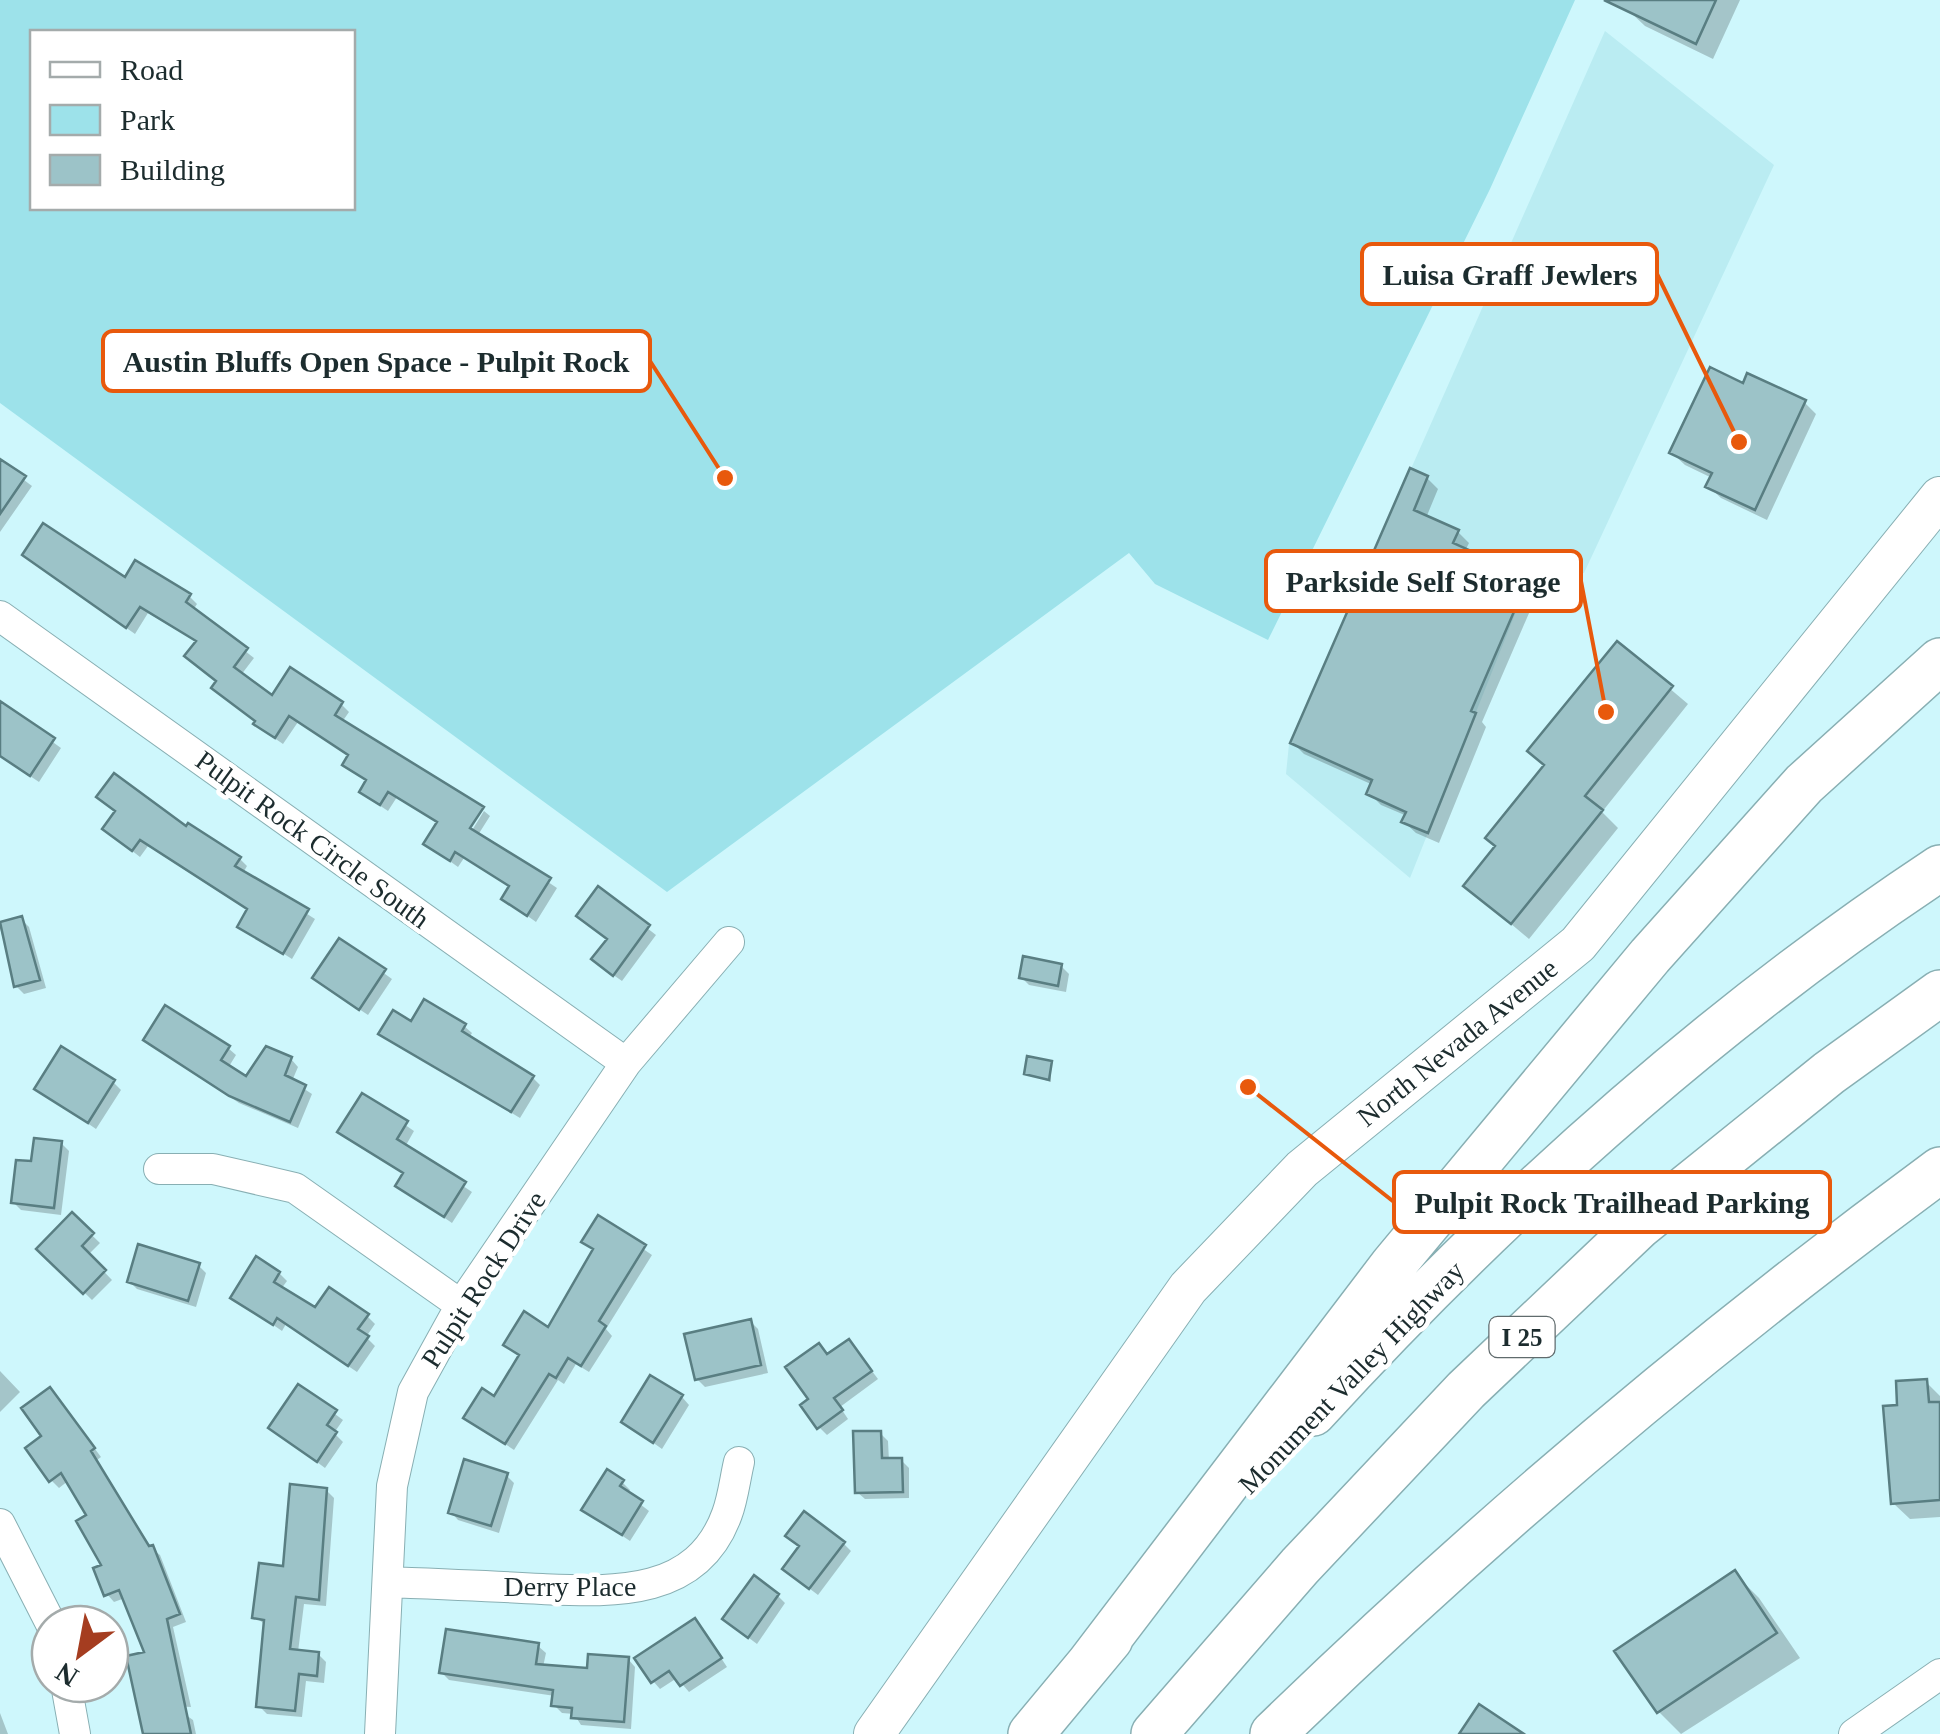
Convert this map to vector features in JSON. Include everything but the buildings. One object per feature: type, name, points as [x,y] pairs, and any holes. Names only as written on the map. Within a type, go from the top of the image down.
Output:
[{"type":"highway","points":[[1090,1663],[1393,1266],[1662,942],[1804,784],[1940,661]]},
{"type":"highway","name":"Monument Valley Highway","points":[[1031,1734],[1395,1323],[1578,1150],[1857,923],[1940,868]]},
{"type":"highway","name":"I 25","points":[[1154,1734],[1300,1566],[1466,1390],[1639,1226],[1829,1073],[1940,994]]},
{"type":"highway","points":[[1272,1734],[1436,1578],[1664,1384],[1940,1170]]},
{"type":"main road","name":"North Nevada Avenue","points":[[874,1734],[1188,1288],[1302,1169],[1578,944],[1940,497]]},
{"type":"street","name":"Pulpit Rock Circle South","points":[[0,616],[626,1063]]},
{"type":"street","name":"Pulpit Rock Drive","points":[[380,1734],[392,1486],[403,1425],[426,1363],[461,1304],[626,1063],[730,942]]},
{"type":"street","points":[[159,1168],[213,1168],[294,1188],[461,1304]]},
{"type":"street","name":"Derry Place","points":[[388,1582],[604,1591],[645,1588],[689,1565],[707,1545],[727,1517],[739,1462]]},
{"type":"street","points":[[0,1524],[41,1604]]},
{"type":"street","points":[[1854,1734],[1940,1674]]},
{"type":"street","points":[[70,1704],[75,1734]]},
{"type":"shaded area","points":[[1605,31],[1774,165],[1584,573],[1531,574],[1410,878],[1286,774],[1289,744]]},
{"type":"green space","points":[[0,0],[1575,0],[1490,189],[1268,640],[1155,584],[1129,553],[667,892],[0,403]]},
{"type":"place","name":"Luisa Graff Jewlers","points":[[1739,442]]},
{"type":"place","name":"Austin Bluffs Open Space - Pulpit Rock","points":[[725,478]]},
{"type":"place","name":"Parkside Self Storage","points":[[1606,712]]},
{"type":"place","name":"Pulpit Rock Trailhead Parking","points":[[1248,1087]]}]
